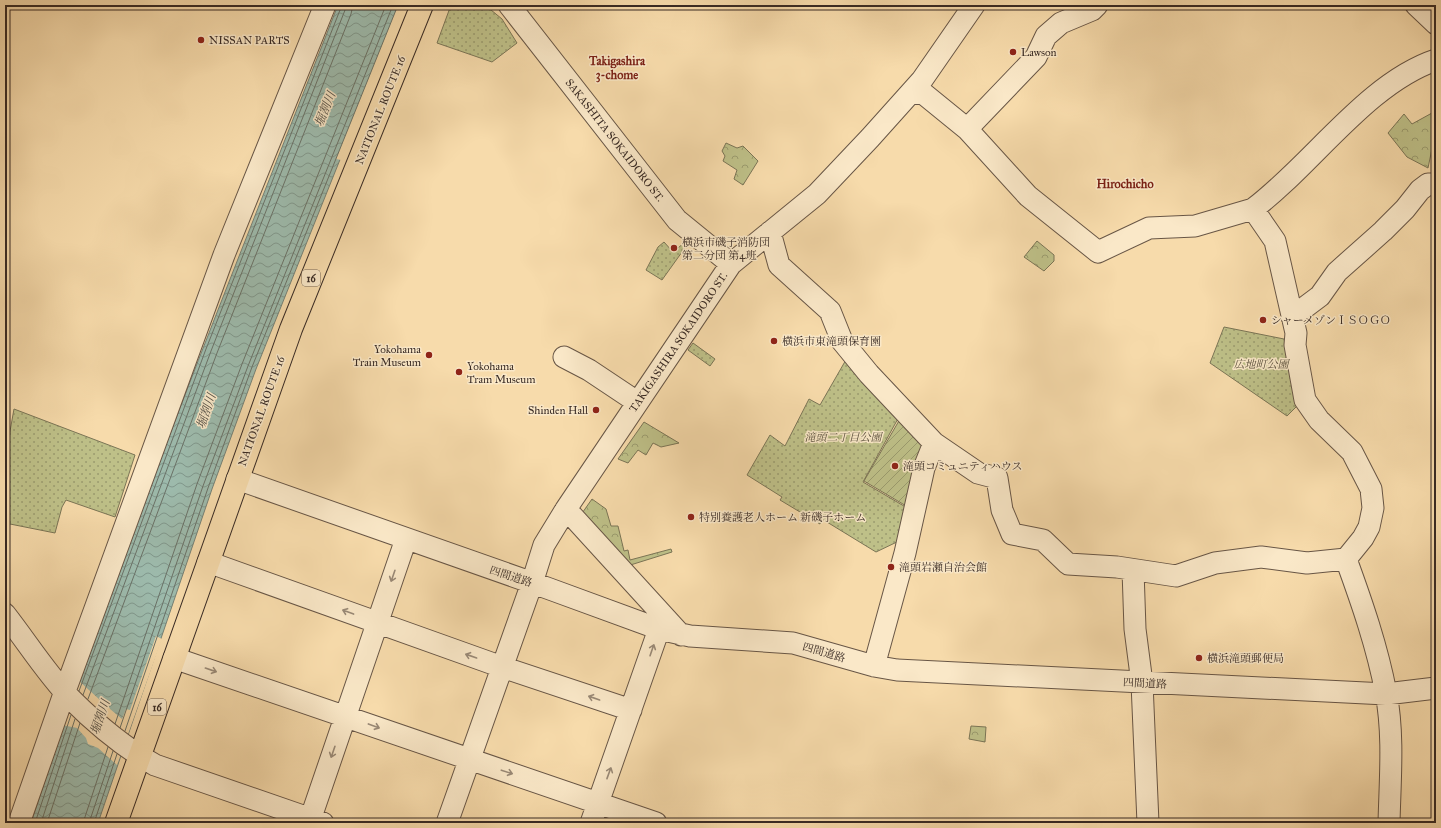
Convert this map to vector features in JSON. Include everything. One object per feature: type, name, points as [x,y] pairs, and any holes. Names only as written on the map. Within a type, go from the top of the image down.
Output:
[{"type":"highway","name":"NATIONAL ROUTE 16","points":[[116,823],[132,751],[174,658],[236,479],[291,329],[422,5]]},
{"type":"street","points":[[19,823],[68,695],[224,255],[325,5]]},
{"type":"street","name":"SAKASHITA SOKAIDORO ST.","points":[[509,5],[677,220],[731,264]]},
{"type":"street","name":"TAKIGASHIRA SOKAIDORO ST.","points":[[447,823],[544,545],[566,509],[731,264],[817,194],[913,92],[974,5]]},
{"type":"street","points":[[967,130],[1036,57],[1046,36],[1061,23],[1092,10],[1097,5]]},
{"type":"street","points":[[1416,5],[1436,24]]},
{"type":"street","points":[[913,92],[924,94],[967,130],[1028,196],[1098,252],[1149,228],[1195,226],[1253,209],[1276,191],[1358,110],[1414,69],[1436,60]]},
{"type":"street","points":[[1292,317],[1320,296],[1337,272],[1383,231],[1405,209],[1420,190],[1428,184],[1436,184]]},
{"type":"street","points":[[770,232],[779,265],[830,311],[842,341],[869,374],[934,443],[978,473],[997,478],[1002,510],[1012,534],[1043,540],[1068,564],[1133,570],[1176,576],[1215,563],[1261,557],[1307,563],[1346,559],[1363,538],[1368,527],[1373,508],[1371,489],[1352,452],[1319,420],[1305,400],[1295,345],[1296,333],[1275,241],[1253,209]]},
{"type":"street","points":[[564,357],[589,370],[637,402]]},
{"type":"street","points":[[874,666],[905,553],[924,468],[934,443]]},
{"type":"street","name":"四間道路","points":[[236,479],[659,629],[681,635],[793,643],[874,666],[897,670],[1386,694],[1436,688]]},
{"type":"street","points":[[566,509],[681,635]]},
{"type":"street","points":[[5,614],[68,695],[132,751],[155,766],[314,822],[346,716],[406,539]]},
{"type":"street","points":[[1346,559],[1369,622],[1386,694],[1390,738],[1389,823]]},
{"type":"street","points":[[208,562],[502,667],[631,710]]},
{"type":"street","points":[[1133,570],[1135,629],[1142,683],[1145,783],[1148,823]]},
{"type":"street","points":[[591,823],[659,629]]},
{"type":"street","points":[[174,658],[346,716],[470,760],[599,802],[656,823]]},
{"type":"green space","points":[[451,5],[485,5],[502,19],[517,43],[492,62],[437,43]]},
{"type":"green space","points":[[1432,113],[1434,139],[1428,168],[1407,157],[1388,133],[1404,114],[1412,124]]},
{"type":"green space","points":[[726,143],[737,148],[743,146],[758,161],[743,185],[734,179],[737,170],[723,161],[725,156],[722,151]]},
{"type":"green space","points":[[1037,241],[1054,255],[1054,261],[1044,271],[1024,257]]},
{"type":"green space","points":[[664,242],[673,252],[684,243],[687,245],[662,280],[646,270],[658,247]]},
{"type":"green space","name":"広地町公園","points":[[1224,327],[1284,339],[1299,404],[1287,416],[1210,363]]},
{"type":"green space","points":[[693,343],[715,359],[710,366],[688,350]]},
{"type":"green space","name":"滝頭二丁目公園","points":[[847,358],[900,415],[863,482],[909,509],[899,541],[876,552],[822,519],[820,524],[780,500],[782,497],[747,475],[770,435],[785,446],[809,399],[820,405]]},
{"type":"green space","points":[[14,409],[135,455],[115,517],[66,500],[62,507],[55,533],[5,523],[5,459]]},
{"type":"green space","points":[[900,419],[928,446],[913,510],[864,481]]},
{"type":"green space","points":[[644,422],[679,443],[661,447],[653,443],[646,455],[638,450],[628,463],[618,459]]},
{"type":"green space","points":[[592,499],[606,509],[611,526],[618,526],[624,551],[628,550],[630,560],[671,549],[672,552],[624,567],[578,519]]},
{"type":"green space","points":[[971,726],[986,727],[985,742],[969,739]]},
{"type":"water","name":"堀割川","points":[[338,5],[402,5],[256,369],[212,489],[98,823],[31,823],[102,616],[178,412]]},
{"type":"pier","points":[[398,5],[404,5],[341,160],[336,159]]},
{"type":"pier","points":[[156,636],[162,639],[117,765],[98,748],[88,744],[86,738],[77,728],[62,725],[79,681],[100,700],[107,702],[110,709],[122,719],[126,709],[130,710]]},
{"type":"place","name":"NISSAN PARTS","points":[[201,40]]},
{"type":"place","name":"Lawson","points":[[1013,52]]},
{"type":"place","name":"横浜市磯子消防団 第二分団 第4班","points":[[674,248]]},
{"type":"place","name":"シャーメゾンＩＳＯＧＯ","points":[[1263,320]]},
{"type":"place","name":"横浜市東滝頭保育園","points":[[774,341]]},
{"type":"place","name":"Yokohama Train Museum","points":[[429,355]]},
{"type":"place","name":"Yokohama Tram Museum","points":[[459,372]]},
{"type":"place","name":"Shinden Hall","points":[[596,410]]},
{"type":"place","name":"滝頭コミュニティハウス","points":[[895,466]]},
{"type":"place","name":"特別養護老人ホーム 新磯子ホーム","points":[[691,517]]},
{"type":"place","name":"滝頭岩瀬自治会館","points":[[891,567]]},
{"type":"place","name":"横浜滝頭郵便局","points":[[1199,658]]},
{"type":"district","name":"Takigashira 3-chome","points":[[617,68]]},
{"type":"district","name":"Hirochicho","points":[[1125,184]]}]
